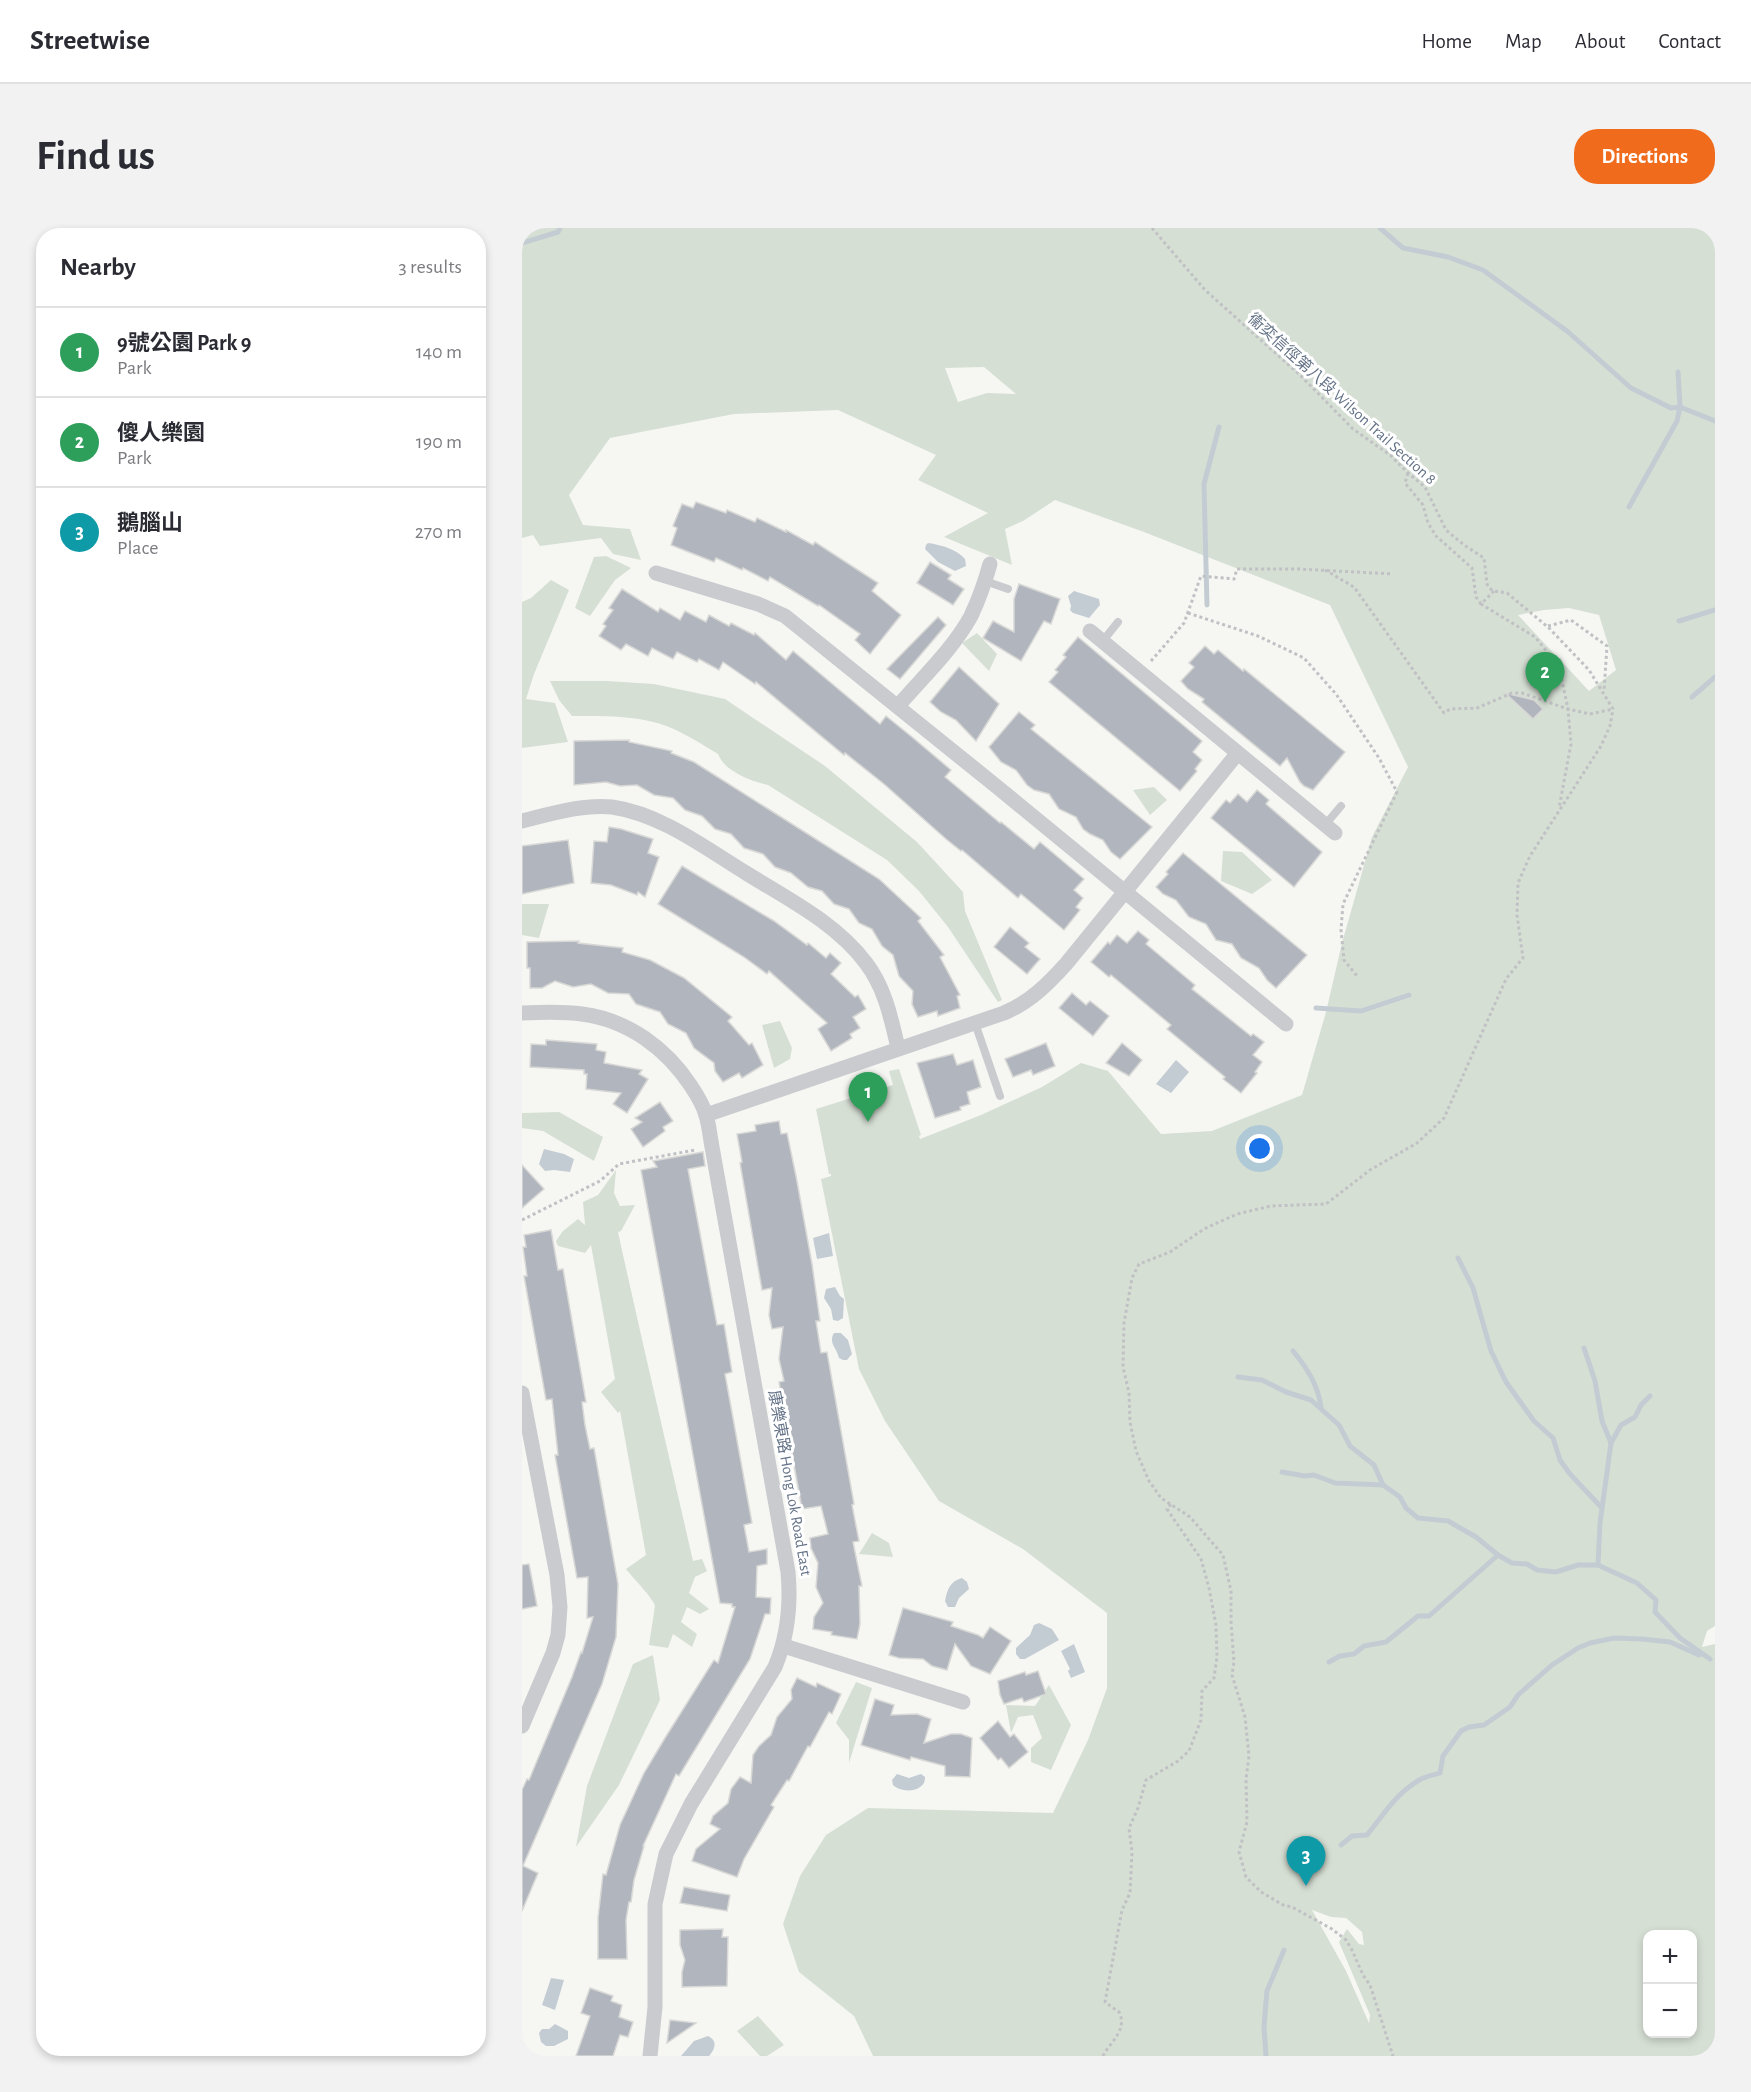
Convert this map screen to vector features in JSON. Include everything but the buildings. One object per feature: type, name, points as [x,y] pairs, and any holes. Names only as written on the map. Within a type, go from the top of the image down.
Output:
[{"type":"street","points":[[898,706],[961,631],[976,605],[990,564]]},
{"type":"street","points":[[656,573],[758,604],[785,616],[1286,1024]]},
{"type":"street","points":[[1089,631],[1330,829]]},
{"type":"street","points":[[706,1115],[1017,1008],[1047,986],[1238,754]]},
{"type":"street","points":[[522,821],[576,809],[611,807],[653,819],[714,854],[826,925],[854,949],[879,984],[888,1006],[898,1048]]},
{"type":"street","name":"康樂東路 Hong Lok Road East","points":[[522,1013],[584,1014],[617,1022],[629,1028],[655,1046],[675,1065],[696,1094],[706,1115],[788,1572],[790,1594],[784,1646],[763,1690],[691,1804],[666,1854],[655,1904],[655,2007],[650,2056]]},
{"type":"street","points":[[522,1393],[558,1575],[560,1607],[558,1635],[553,1653],[522,1726]]},
{"type":"street","points":[[784,1646],[963,1702]]},
{"type":"lane","points":[[985,581],[1008,589]]},
{"type":"lane","points":[[1102,642],[1118,622]]},
{"type":"lane","points":[[1330,829],[1341,806]]},
{"type":"lane","points":[[975,1023],[1000,1096]]},
{"type":"path","name":"衞奕信徑第八段 Wilson Trail Section 8","points":[[1152,228],[1205,290],[1301,376],[1353,429],[1390,455],[1425,487],[1446,530],[1484,558],[1487,584],[1494,591]]},
{"type":"path","points":[[1408,473],[1405,483],[1422,506],[1436,536],[1472,568],[1476,597],[1481,604],[1534,637],[1559,666],[1568,709],[1571,744],[1559,810]]},
{"type":"path","points":[[1140,674],[1184,623],[1201,576],[1234,579],[1237,569],[1299,568],[1393,574]]},
{"type":"path","points":[[1325,570],[1354,587],[1444,713],[1450,709],[1477,708],[1512,693],[1522,693],[1590,714],[1613,710]]},
{"type":"path","points":[[1393,2056],[1370,1984],[1363,1975],[1346,1940],[1332,1929],[1261,1892],[1246,1876],[1239,1852],[1247,1822],[1246,1779],[1249,1756],[1245,1718],[1232,1675],[1234,1662],[1231,1622],[1232,1591],[1223,1555],[1190,1517],[1161,1498],[1149,1481],[1136,1451],[1130,1422],[1129,1393],[1123,1367],[1123,1341],[1127,1297],[1139,1264],[1170,1252],[1204,1229],[1237,1214],[1271,1206],[1326,1204],[1370,1170],[1417,1143],[1444,1118],[1506,980],[1523,958],[1517,915],[1518,883],[1530,856],[1601,746],[1610,726],[1613,710],[1588,670],[1547,626],[1507,594],[1494,591],[1481,604]]},
{"type":"path","points":[[1188,613],[1258,636],[1304,658],[1336,694],[1379,758],[1397,792],[1343,904],[1341,930],[1344,960],[1357,976]]},
{"type":"path","points":[[1547,626],[1571,620],[1607,646],[1604,693]]},
{"type":"path","points":[[522,1220],[600,1181],[619,1164],[712,1147]]},
{"type":"path","points":[[1103,2056],[1122,2026],[1119,2012],[1105,2002],[1122,1910],[1130,1893],[1132,1852],[1129,1828],[1138,1808],[1146,1780],[1178,1761],[1189,1751],[1201,1720],[1202,1691],[1214,1678],[1217,1657],[1216,1625],[1201,1559],[1167,1509],[1171,1503]]},
{"type":"shaded area","points":[[522,228],[1715,228],[1715,1626],[1707,1631],[1702,1647],[1715,1644],[1715,2056],[873,2056],[854,2016],[799,1972],[783,1924],[800,1876],[826,1835],[868,1808],[1053,1813],[1088,1740],[1107,1688],[1107,1613],[1023,1549],[939,1501],[885,1421],[859,1369],[821,1179],[831,1174],[829,1174],[816,1109],[893,1085],[889,1071],[899,1069],[921,1135],[920,1139],[981,1115],[1042,1087],[1081,1063],[1108,1071],[1161,1134],[1212,1131],[1302,1095],[1372,837],[1408,767],[1330,605],[1144,532],[1055,500],[1023,521],[1005,529],[1012,565],[944,537],[988,513],[918,480],[936,455],[838,410],[734,414],[610,438],[569,495],[583,525],[630,529],[641,560],[613,554],[601,538],[540,546],[533,535],[522,538]],"holes":[[[984,367],[1016,394],[987,393],[958,402],[945,368]],[[1569,608],[1599,615],[1616,670],[1589,691],[1561,658],[1559,659],[1518,615]],[[1312,1910],[1331,1917],[1346,1918],[1362,1932],[1364,1945],[1359,1944],[1347,1929],[1339,1942],[1370,2015],[1369,2023],[1346,1971]]]},
{"type":"shaded area","points":[[928,543],[953,550],[965,559],[966,566],[955,571],[938,562],[925,549]]},
{"type":"shaded area","points":[[606,556],[631,568],[615,580],[590,616],[575,608],[594,557]]},
{"type":"shaded area","points":[[551,580],[569,590],[526,699],[555,703],[568,742],[522,748],[522,602],[531,598]]},
{"type":"shaded area","points":[[1074,591],[1099,599],[1100,605],[1089,618],[1070,610],[1068,596]]},
{"type":"shaded area","points":[[977,633],[997,654],[989,671],[962,643]]},
{"type":"shaded area","points":[[550,681],[654,684],[725,699],[825,766],[917,842],[963,892],[965,911],[1002,1000],[998,1002],[948,927],[919,891],[887,860],[768,785],[732,771],[718,754],[675,730],[658,723],[634,718],[572,716],[559,700]]},
{"type":"shaded area","points":[[1154,787],[1167,800],[1150,815],[1133,790]]},
{"type":"shaded area","points":[[1223,851],[1242,852],[1272,880],[1252,894],[1221,881]]},
{"type":"shaded area","points":[[522,904],[549,904],[539,938],[522,935]]},
{"type":"shaded area","points":[[780,1021],[792,1048],[790,1059],[774,1068],[762,1025]]},
{"type":"shaded area","points":[[1176,1060],[1189,1072],[1171,1093],[1156,1084]]},
{"type":"shaded area","points":[[559,1112],[603,1137],[594,1161],[543,1131],[522,1128],[522,1113]]},
{"type":"shaded area","points":[[544,1149],[574,1159],[570,1172],[545,1171],[539,1164]]},
{"type":"shaded area","points":[[616,1170],[614,1193],[620,1206],[635,1205],[621,1231],[618,1232],[636,1314],[693,1561],[702,1559],[707,1571],[695,1577],[689,1593],[709,1609],[700,1614],[687,1607],[681,1622],[697,1634],[692,1647],[673,1634],[668,1648],[649,1645],[655,1606],[626,1569],[646,1555],[620,1411],[618,1413],[601,1392],[615,1379],[591,1245],[585,1253],[558,1246],[556,1241],[563,1231],[578,1219],[585,1225],[583,1202],[598,1195]]},
{"type":"shaded area","points":[[829,1233],[833,1256],[817,1259],[813,1238]]},
{"type":"shaded area","points":[[835,1287],[844,1299],[843,1318],[838,1321],[833,1320],[831,1309],[824,1298],[826,1289]]},
{"type":"shaded area","points":[[834,1333],[841,1333],[848,1340],[852,1354],[847,1360],[839,1358],[832,1343]]},
{"type":"shaded area","points":[[872,1533],[889,1543],[893,1557],[859,1554]]},
{"type":"shaded area","points":[[962,1578],[967,1582],[969,1589],[959,1598],[955,1607],[948,1607],[945,1601],[948,1590],[955,1581]]},
{"type":"shaded area","points":[[1039,1623],[1052,1629],[1059,1640],[1025,1659],[1020,1659],[1016,1654],[1016,1648],[1030,1635],[1034,1625]]},
{"type":"shaded area","points":[[1074,1644],[1085,1672],[1071,1678],[1068,1671],[1070,1669],[1061,1651]]},
{"type":"shaded area","points":[[653,1655],[660,1700],[619,1785],[576,1847],[587,1786],[633,1664]]},
{"type":"shaded area","points":[[856,1682],[872,1688],[849,1763],[849,1740],[836,1723]]},
{"type":"shaded area","points":[[1049,1685],[1071,1725],[1051,1770],[1031,1762],[1031,1748],[1042,1738],[1033,1715],[1018,1717],[1011,1733],[1006,1705],[1035,1706]]},
{"type":"shaded area","points":[[897,1774],[909,1778],[921,1774],[925,1777],[924,1782],[922,1786],[913,1790],[902,1790],[893,1785],[892,1780]]},
{"type":"shaded area","points":[[551,1978],[564,1980],[555,2010],[542,2005]]},
{"type":"shaded area","points":[[758,2016],[784,2045],[767,2056],[760,2056],[737,2031]]},
{"type":"shaded area","points":[[555,2024],[568,2031],[568,2039],[554,2046],[546,2046],[541,2042],[539,2033],[542,2029],[549,2029]]},
{"type":"shaded area","points":[[708,2036],[713,2040],[714,2045],[709,2056],[681,2056],[694,2041]]},
{"type":"waterway","points":[[522,243],[558,232],[560,228]]},
{"type":"waterway","points":[[1380,228],[1403,248],[1448,257],[1483,270],[1567,331],[1631,388],[1671,408],[1680,407],[1715,421]]},
{"type":"waterway","points":[[1629,507],[1677,421],[1680,407],[1678,372]]},
{"type":"waterway","points":[[1207,605],[1204,484],[1219,427]]},
{"type":"waterway","points":[[1679,621],[1715,610]]},
{"type":"waterway","points":[[1692,697],[1715,677]]},
{"type":"waterway","points":[[1316,1008],[1361,1011],[1409,995]]},
{"type":"waterway","points":[[1458,1258],[1473,1288],[1491,1351],[1506,1382],[1534,1421],[1553,1438],[1560,1460],[1570,1474],[1602,1508]]},
{"type":"waterway","points":[[1584,1348],[1595,1381],[1602,1421],[1611,1443],[1600,1523],[1598,1565]]},
{"type":"waterway","points":[[1293,1351],[1311,1377],[1321,1407]]},
{"type":"waterway","points":[[1238,1377],[1262,1380],[1286,1392],[1311,1400],[1339,1425],[1350,1446],[1374,1465],[1383,1485],[1400,1497],[1406,1508],[1418,1518],[1448,1521],[1476,1537],[1512,1563],[1527,1564],[1537,1570],[1556,1572],[1578,1565],[1598,1565],[1637,1583],[1656,1600],[1655,1612],[1680,1638],[1710,1659]]},
{"type":"waterway","points":[[1611,1443],[1621,1425],[1635,1417],[1641,1405],[1650,1396]]},
{"type":"waterway","points":[[1282,1472],[1305,1476],[1314,1475],[1335,1483],[1383,1485]]},
{"type":"waterway","points":[[1329,1662],[1340,1656],[1354,1654],[1364,1646],[1386,1642],[1418,1616],[1429,1616],[1498,1555]]},
{"type":"waterway","points":[[1341,1845],[1352,1836],[1367,1835],[1391,1804],[1412,1784],[1440,1773],[1443,1756],[1461,1731],[1469,1727],[1484,1725],[1510,1707],[1518,1695],[1552,1665],[1578,1648],[1614,1638],[1642,1639],[1670,1642],[1699,1655]]},
{"type":"waterway","points":[[1266,2056],[1264,2026],[1267,1991],[1284,1950]]},
{"type":"place","name":"傻人樂園","points":[[1545,702]]},
{"type":"place","name":"9號公園 Park 9","points":[[868,1122]]},
{"type":"place","name":"鵝腦山","points":[[1306,1886]]}]
